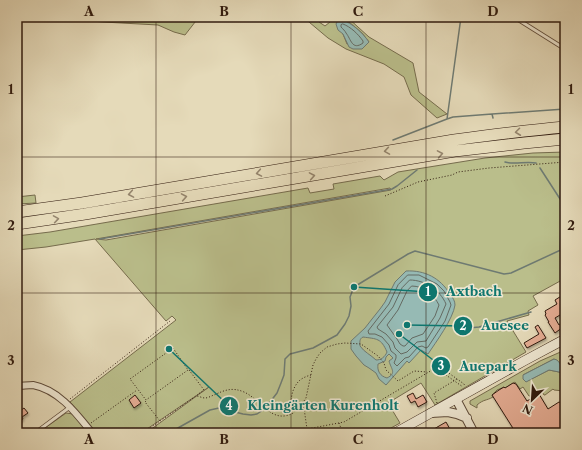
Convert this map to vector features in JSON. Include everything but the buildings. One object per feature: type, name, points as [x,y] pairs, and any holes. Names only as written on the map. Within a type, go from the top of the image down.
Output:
[{"type":"highway","points":[[17,212],[454,140],[565,127]]},
{"type":"highway","points":[[17,224],[77,216],[455,151],[565,139]]},
{"type":"main road","points":[[395,433],[565,339]]},
{"type":"street","points":[[17,386],[31,385],[45,389],[57,395],[70,407],[92,433]]},
{"type":"street","points":[[456,399],[474,433]]},
{"type":"street","points":[[430,413],[448,412],[467,418]]},
{"type":"lane","points":[[514,17],[565,49]]},
{"type":"lane","points":[[35,433],[70,407]]},
{"type":"path","points":[[385,196],[418,182],[452,175],[458,172],[565,162]]},
{"type":"path","points":[[64,401],[72,398],[170,321]]},
{"type":"path","points":[[196,396],[206,398],[226,390],[239,390],[249,394],[273,414],[282,416],[291,414],[295,412],[304,402],[308,392],[313,365],[320,353],[327,347],[345,343],[361,344],[378,356],[384,363],[386,370],[398,381],[414,371],[428,372]]},
{"type":"path","points":[[143,433],[204,390],[172,348],[130,379],[160,421]]},
{"type":"path","points":[[291,433],[344,422],[439,366],[466,387],[464,388],[436,368]]},
{"type":"path","points":[[146,400],[188,370]]},
{"type":"path","points":[[295,412],[290,401],[296,386],[299,381],[311,375]]},
{"type":"path","points":[[437,403],[434,393],[457,379]]},
{"type":"path","points":[[87,426],[138,390]]},
{"type":"path","points":[[302,404],[307,429]]},
{"type":"path","points":[[339,423],[342,433]]},
{"type":"green space","points":[[46,17],[199,17],[185,35],[158,25]]},
{"type":"green space","points":[[303,17],[316,17],[319,22],[325,26],[330,22],[330,17],[347,17],[369,37],[413,63],[419,92],[447,114],[437,118],[411,95],[404,77],[384,64],[346,49],[328,38]],"holes":[[[349,22],[362,33],[369,42],[347,44],[343,34]]]},
{"type":"green space","points":[[565,152],[565,280],[562,280],[533,296],[538,305],[528,311],[529,315],[507,321],[526,352],[435,405],[421,383],[388,403],[400,423],[382,433],[146,433],[209,387],[141,433],[95,433],[70,402],[176,320],[172,316],[166,321],[95,239],[17,250],[17,236],[50,232],[308,188],[310,193],[334,189],[333,184],[380,176],[384,180],[398,172],[485,158],[533,153]],"holes":[[[390,188],[391,190],[106,240],[96,239]]]},
{"type":"green space","points":[[35,195],[36,203],[17,204],[17,197]]},
{"type":"green space","points":[[565,350],[565,369],[554,359],[523,375],[529,380],[549,370],[559,372],[565,376],[564,391],[553,389],[544,395],[541,390],[529,396],[523,387],[520,389],[515,382],[505,388],[504,387],[497,390],[492,395],[493,397],[479,403],[477,408],[470,404],[470,401],[540,361]]},
{"type":"green space","points":[[66,413],[73,414],[88,433],[38,433]]},
{"type":"water","points":[[341,19],[357,29],[369,42],[362,49],[353,49],[349,47],[343,34],[338,30],[336,24],[338,20]]},
{"type":"water","points":[[406,271],[426,274],[437,279],[446,288],[453,298],[455,305],[454,311],[448,323],[428,354],[421,350],[409,363],[407,361],[386,385],[379,379],[376,373],[364,365],[356,356],[351,349],[351,341],[365,328],[380,309],[395,282]],"holes":[[[363,337],[378,340],[383,344],[387,352],[384,357],[376,360],[363,350],[360,346],[360,340]],[[389,354],[393,358],[389,361],[393,373],[387,378],[382,376],[380,373],[378,364],[385,361]]]},
{"type":"water","points":[[554,359],[557,360],[565,369],[565,376],[559,372],[549,370],[526,382],[523,379],[523,375]]},
{"type":"waterway","points":[[447,119],[461,17]]},
{"type":"waterway","points":[[492,114],[565,109]]},
{"type":"waterway","points":[[393,140],[453,117],[492,114],[493,118]]},
{"type":"waterway","points":[[505,162],[536,163]]},
{"type":"waterway","points":[[540,168],[562,202],[560,250]]},
{"type":"waterway","points":[[100,239],[392,189],[417,170]]},
{"type":"waterway","points":[[267,406],[277,393],[281,383],[284,375],[285,359],[290,354],[313,348],[337,335],[349,316],[351,306],[350,297],[354,287],[408,254],[415,251],[504,274],[511,273],[565,248]]},
{"type":"waterway","points":[[469,328],[479,327],[531,312]]},
{"type":"waterway","points":[[169,433],[210,410],[219,408],[251,415],[257,414],[263,410]]},
{"type":"place","name":"Axtbach","points":[[354,287]]},
{"type":"place","name":"Auesee","points":[[407,325]]},
{"type":"place","name":"Auepark","points":[[399,334]]},
{"type":"place","name":"Kleingärten Kurenholt","points":[[169,349]]}]
